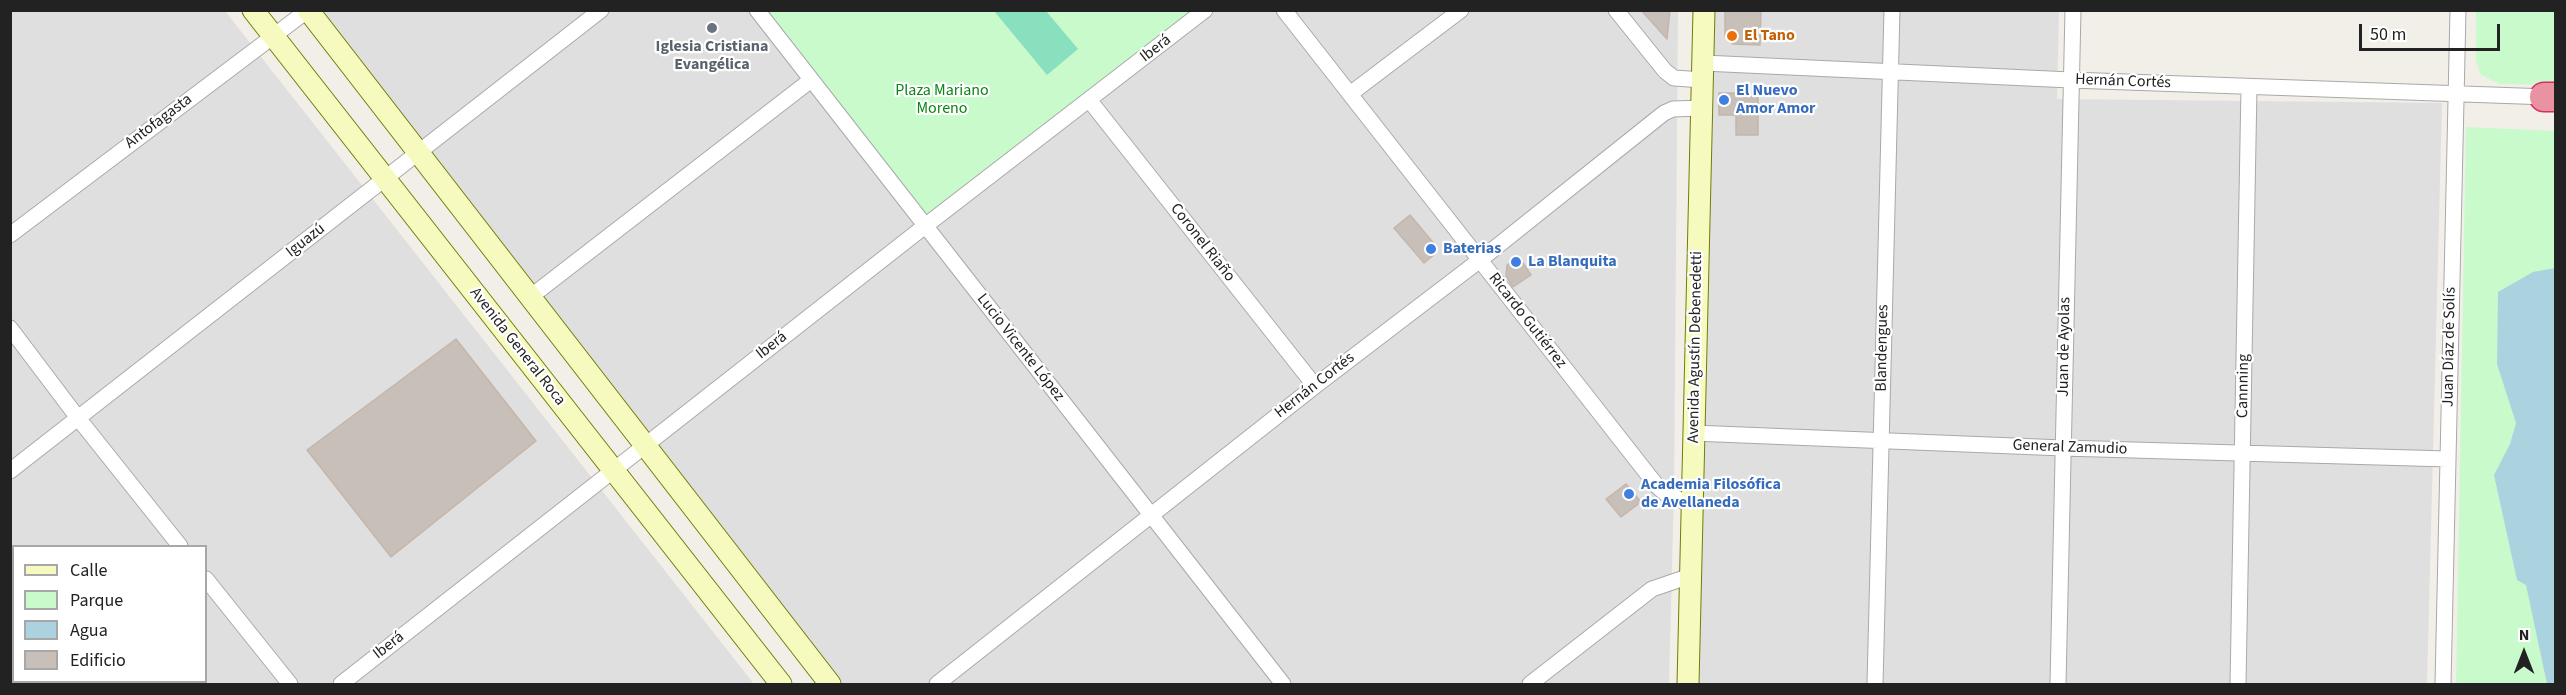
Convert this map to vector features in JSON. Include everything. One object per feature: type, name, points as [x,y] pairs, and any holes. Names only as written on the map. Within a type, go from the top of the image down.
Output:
[{"type":"main road","name":"Avenida General Roca","points":[[253,10],[781,684]]},
{"type":"main road","points":[[308,10],[417,155],[830,684]]},
{"type":"main road","name":"Avenida Agustín Debenedetti","points":[[1688,684],[1704,10]]},
{"type":"street","name":"Antofagasta","points":[[10,235],[308,10]]},
{"type":"street","name":"Iguazú","points":[[10,471],[601,10]]},
{"type":"street","name":"Lucio Vicente López","points":[[757,10],[1283,684]]},
{"type":"street","name":"Iberá","points":[[341,684],[925,226],[1090,101],[1205,10]]},
{"type":"street","name":"Ricardo Gutiérrez","points":[[1284,10],[1657,486],[1665,493],[1692,505]]},
{"type":"street","points":[[1350,94],[1461,10]]},
{"type":"street","name":"Hernán Cortés","points":[[1616,10],[1665,71],[1674,78],[1703,71],[1890,72],[2552,98]]},
{"type":"street","name":"Blandengues","points":[[1875,684],[1892,10]]},
{"type":"street","name":"Juan de Ayolas","points":[[2058,684],[2073,10]]},
{"type":"street","name":"Juan Díaz de Solís","points":[[2443,684],[2458,10]]},
{"type":"street","points":[[529,298],[811,80]]},
{"type":"street","name":"Cannning","points":[[2238,684],[2249,87]]},
{"type":"street","name":"Coronel Riaño","points":[[1090,101],[1315,386]]},
{"type":"street","name":"Hernán Cortés","points":[[937,684],[1315,386],[1480,260],[1664,113],[1673,109],[1702,108]]},
{"type":"street","points":[[10,328],[179,545]]},
{"type":"street","name":"General Zamudio","points":[[1693,433],[2063,448],[2448,459]]},
{"type":"street","points":[[1530,684],[1652,589],[1690,576]]},
{"type":"street","points":[[207,580],[290,684]]},
{"type":"shaded area","points":[[10,11],[225,11],[754,684],[11,684]]},
{"type":"shaded area","points":[[318,11],[1678,11],[1674,489],[1669,684],[841,684]]},
{"type":"shaded area","points":[[1712,11],[2059,11],[2057,99],[2442,103],[2427,684],[1699,684]]},
{"type":"green space","name":"Plaza Mariano Moreno","points":[[757,11],[1205,11],[925,226]]},
{"type":"green space","points":[[994,11],[1046,11],[1078,49],[1047,75]]},
{"type":"green space","points":[[2476,11],[2555,11],[2555,85],[2500,84],[2481,75],[2476,61]]},
{"type":"green space","points":[[2466,127],[2556,131],[2555,684],[2456,684]]},
{"type":"water","points":[[2555,268],[2556,684],[2547,684],[2526,585],[2517,580],[2494,475],[2510,444],[2516,423],[2497,364],[2498,292],[2533,272]]},
{"type":"building","points":[[1641,10],[1670,10],[1667,39]]},
{"type":"building","points":[[1725,10],[1761,10],[1760,45],[1733,44],[1725,36]]},
{"type":"building","points":[[1719,93],[1758,93],[1758,135],[1736,135],[1736,115],[1719,115]]},
{"type":"building","points":[[1410,215],[1436,246],[1435,254],[1424,263],[1394,228]]},
{"type":"building","points":[[1519,257],[1531,275],[1513,287],[1506,276],[1507,265]]},
{"type":"building","points":[[456,339],[536,441],[391,557],[307,450]]},
{"type":"building","points":[[1626,484],[1641,502],[1621,517],[1606,499]]},
{"type":"place","name":"Iglesia Cristiana Evangélica","points":[[712,28]]},
{"type":"place","name":"El Tano","points":[[1732,36]]},
{"type":"place","name":"El Nuevo Amor Amor","points":[[1724,100]]},
{"type":"place","name":"Baterias","points":[[1431,249]]},
{"type":"place","name":"La Blanquita","points":[[1516,262]]},
{"type":"place","name":"Academia Filosófica de Avellaneda","points":[[1629,494]]}]
